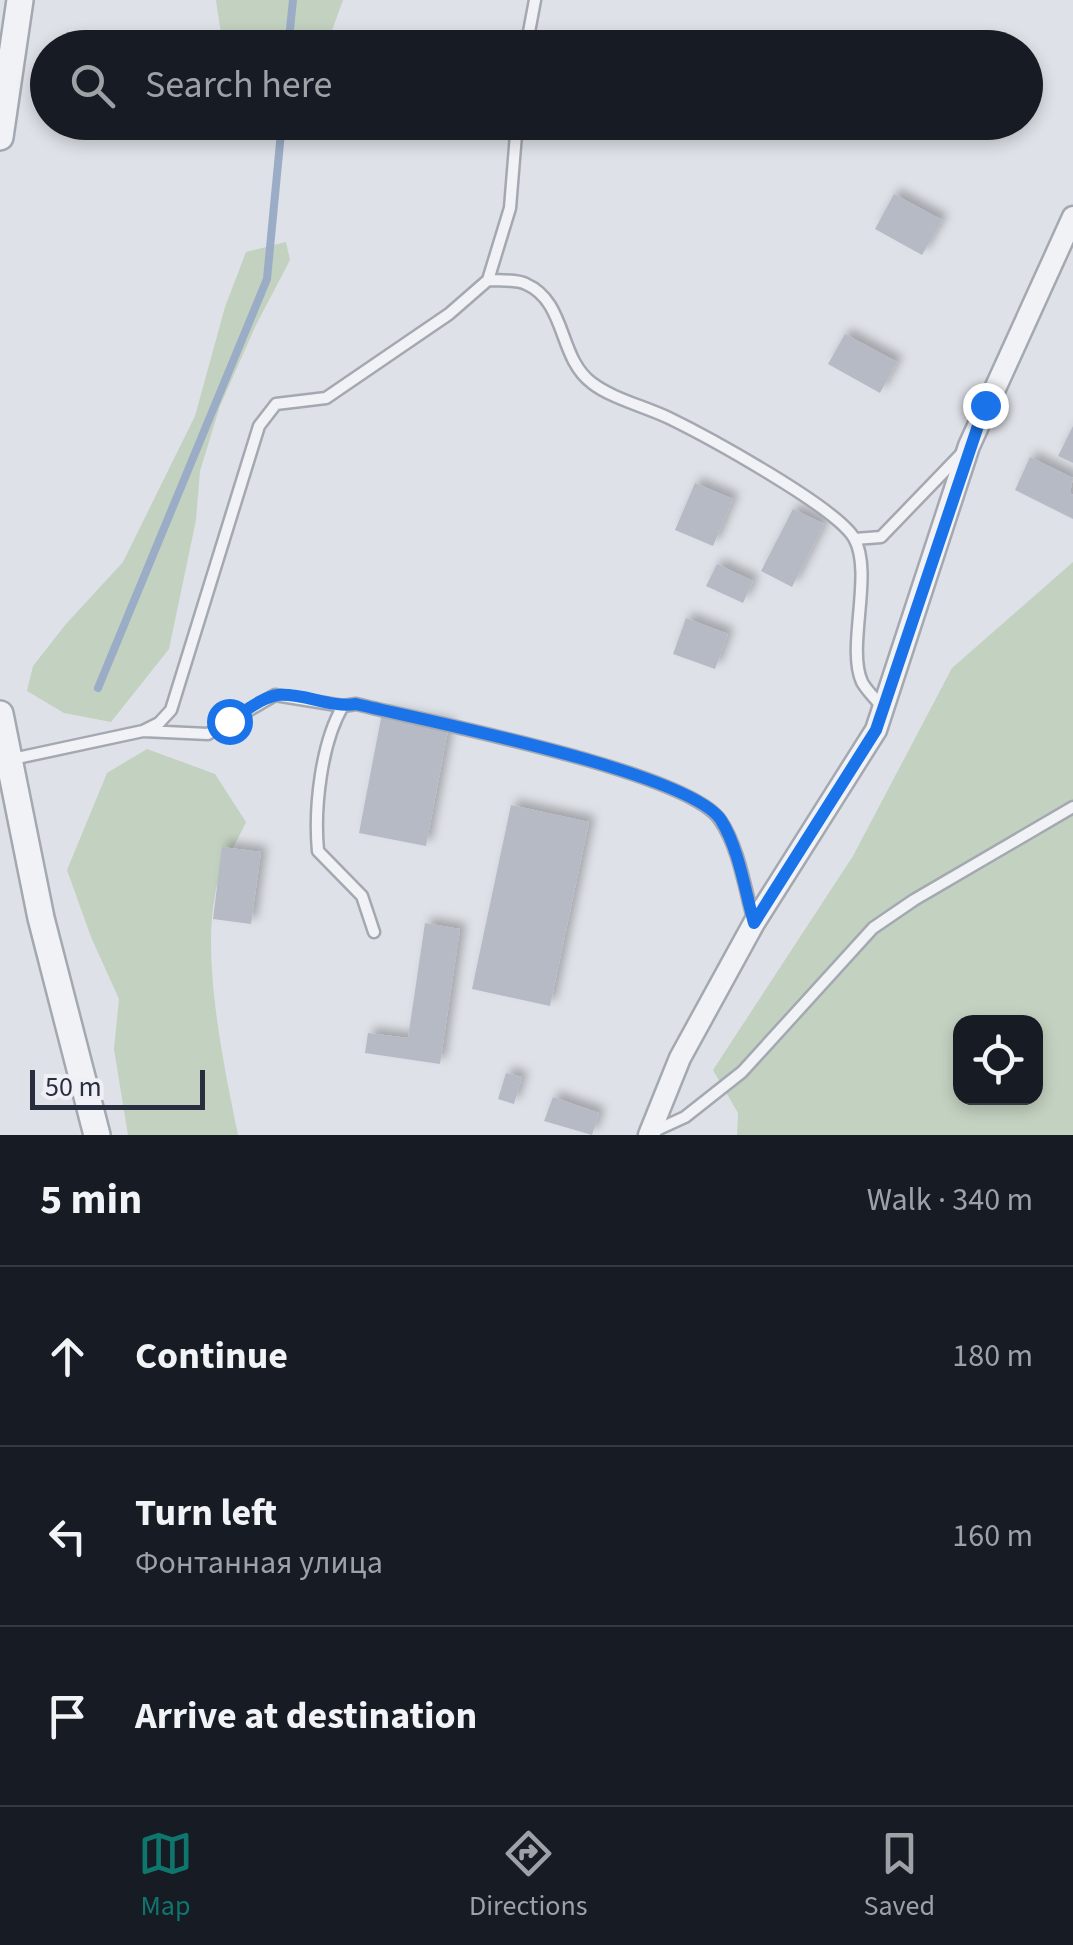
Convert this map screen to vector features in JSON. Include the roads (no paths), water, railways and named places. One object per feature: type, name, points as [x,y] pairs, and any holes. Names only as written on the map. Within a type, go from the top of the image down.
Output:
[{"type":"street","points":[[0,137],[20,0]]},
{"type":"street","points":[[649,1134],[680,1058],[754,923],[876,730],[969,446],[1073,217]]},
{"type":"street","points":[[0,714],[41,918],[96,1135]]},
{"type":"lane","points":[[529,30],[535,0]]},
{"type":"lane","points":[[8,760],[143,731],[159,723],[171,710],[259,426],[276,404],[326,398],[434,325],[488,280],[510,208],[516,140]]},
{"type":"lane","points":[[488,280],[525,283],[552,305],[571,357],[591,383],[672,419],[766,473],[827,510],[855,539],[862,574],[858,644],[862,681],[882,708]]},
{"type":"lane","points":[[855,539],[881,537],[969,446]]},
{"type":"lane","points":[[143,731],[208,734],[275,695],[344,706],[356,704],[622,768],[690,796],[719,818],[730,841],[754,923]]},
{"type":"lane","points":[[344,706],[335,720],[315,814],[318,852],[362,896],[374,932]]},
{"type":"lane","points":[[649,1134],[686,1117],[742,1072],[873,928],[1073,806]]},
{"type":"waterway","points":[[290,30],[293,0]]},
{"type":"waterway","points":[[98,688],[267,279],[280,140]]}]
